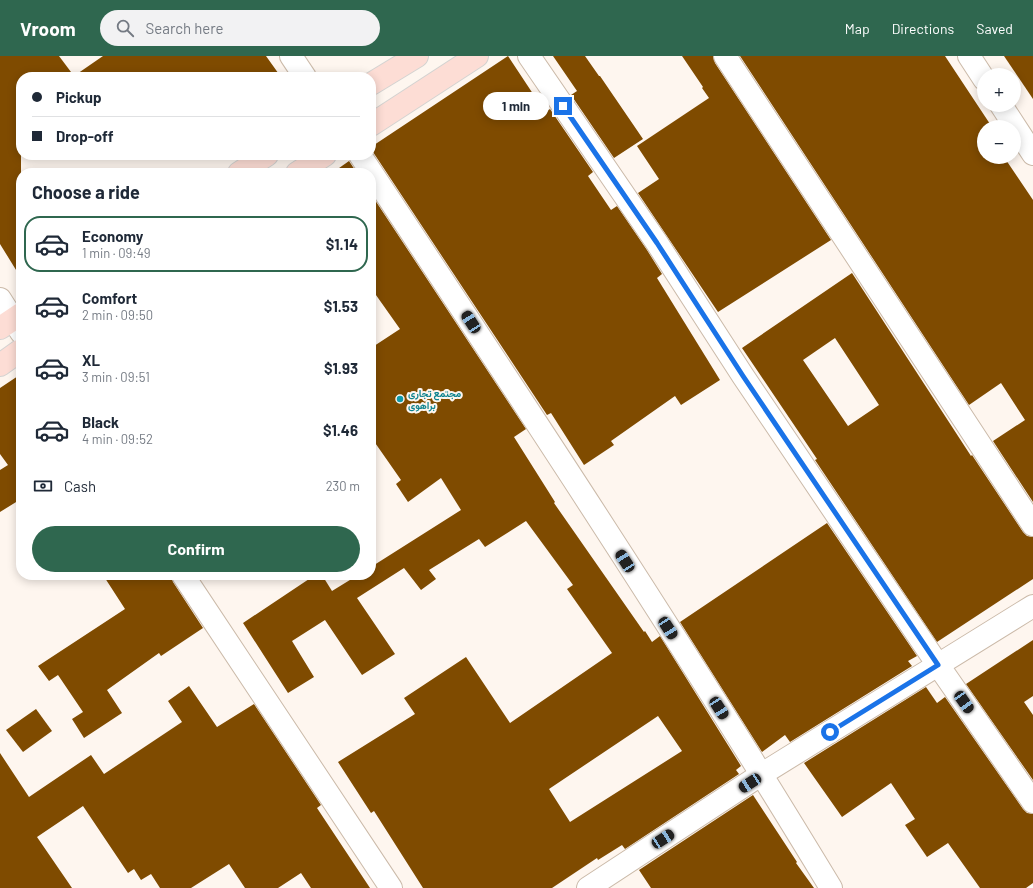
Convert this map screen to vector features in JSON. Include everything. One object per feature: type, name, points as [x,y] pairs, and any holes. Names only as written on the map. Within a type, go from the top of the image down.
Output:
[{"type":"main road","points":[[376,81],[417,56]]},
{"type":"main road","points":[[376,122],[477,56]]},
{"type":"main road","points":[[248,168],[260,160]]},
{"type":"main road","points":[[304,168],[317,160]]},
{"type":"main road","points":[[0,365],[16,354]]},
{"type":"street","points":[[291,56],[302,72]]},
{"type":"street","points":[[529,56],[657,243],[743,376],[938,665],[1033,802]]},
{"type":"street","points":[[725,56],[1033,525]]},
{"type":"street","points":[[969,56],[977,68]]},
{"type":"street","points":[[1006,112],[1033,154]]},
{"type":"street","points":[[376,179],[496,361],[762,774],[831,888]]},
{"type":"street","points":[[0,299],[14,323]]},
{"type":"street","points":[[186,580],[391,888]]},
{"type":"street","points":[[588,888],[762,774],[1033,606]]},
{"type":"building","points":[[0,56],[59,56],[71,72],[16,72],[16,160],[21,160],[21,168],[16,168],[16,270],[0,244]]},
{"type":"building","points":[[103,56],[266,56],[277,72],[80,72]]},
{"type":"building","points":[[508,56],[545,112],[550,109],[593,172],[588,176],[611,210],[617,206],[647,250],[662,274],[657,278],[720,380],[681,405],[675,396],[611,441],[614,445],[584,465],[551,413],[547,415],[376,157],[376,144]]},
{"type":"building","points":[[553,56],[585,56],[643,139],[614,158],[571,95],[577,91]]},
{"type":"building","points":[[682,56],[713,56],[715,63],[831,240],[718,312],[638,193],[659,179],[637,146],[709,98]]},
{"type":"building","points":[[740,56],[945,56],[977,104],[977,112],[982,112],[987,120],[977,120],[977,164],[1009,164],[1033,200],[1033,502],[993,441],[1025,420],[1001,383],[969,405]]},
{"type":"building","points":[[1004,56],[1033,56],[1033,99],[1021,81],[1021,68],[1012,68]]},
{"type":"building","points":[[349,161],[354,168],[339,168]]},
{"type":"building","points":[[376,202],[526,429],[514,437],[555,502],[554,503],[644,632],[645,631],[652,642],[660,636],[741,766],[736,770],[739,774],[625,849],[622,845],[598,860],[597,858],[552,888],[423,888],[374,811],[371,813],[338,762],[415,714],[404,698],[466,657],[510,723],[612,653],[567,589],[573,585],[526,521],[485,547],[479,539],[429,570],[436,579],[421,590],[404,568],[357,598],[395,654],[362,675],[325,620],[292,641],[314,677],[288,693],[243,623],[308,580],[325,580],[332,591],[350,580],[376,580],[376,564],[461,510],[441,478],[408,502],[396,484],[401,480],[376,444],[376,345],[400,329],[376,295]],"holes":[[[658,716],[682,751],[570,822],[549,789]]]},
{"type":"building","points":[[852,273],[971,456],[972,455],[1023,532],[1027,536],[1033,537],[1033,579],[937,642],[742,348]],"holes":[[[835,338],[879,405],[848,426],[803,360]]]},
{"type":"building","points":[[16,377],[16,502],[0,512],[0,470],[8,465],[0,454],[0,388]]},
{"type":"building","points":[[827,523],[917,656],[908,661],[912,666],[790,742],[785,735],[762,752],[680,622]]},
{"type":"building","points":[[106,580],[172,580],[203,628],[161,656],[159,653],[107,690],[122,713],[84,738],[72,719],[83,712],[58,675],[49,681],[38,666],[125,609]]},
{"type":"building","points":[[1033,640],[1033,696],[1024,702],[1033,715],[1033,780],[966,684]]},
{"type":"building","points":[[189,686],[217,727],[254,704],[321,805],[317,808],[370,888],[311,888],[301,873],[278,888],[245,888],[229,864],[191,888],[160,888],[151,874],[141,880],[134,869],[128,873],[83,806],[37,837],[72,888],[0,888],[0,753],[29,797],[91,755],[104,774],[182,722],[168,701]]},
{"type":"building","points":[[926,687],[937,703],[945,697],[1023,809],[1027,813],[1033,814],[1033,883],[1026,888],[980,888],[948,843],[927,857],[905,825],[915,819],[891,783],[842,817],[804,763]]},
{"type":"building","points":[[36,709],[52,731],[23,752],[6,730]]},
{"type":"building","points":[[753,795],[797,862],[796,863],[814,888],[651,888],[639,870]]},
{"type":"place","name":"مجتمع تجاری براهوی","points":[[400,399]]},
{"type":"route","points":[[563,106],[657,243],[743,376],[938,665],[830,732]]}]
